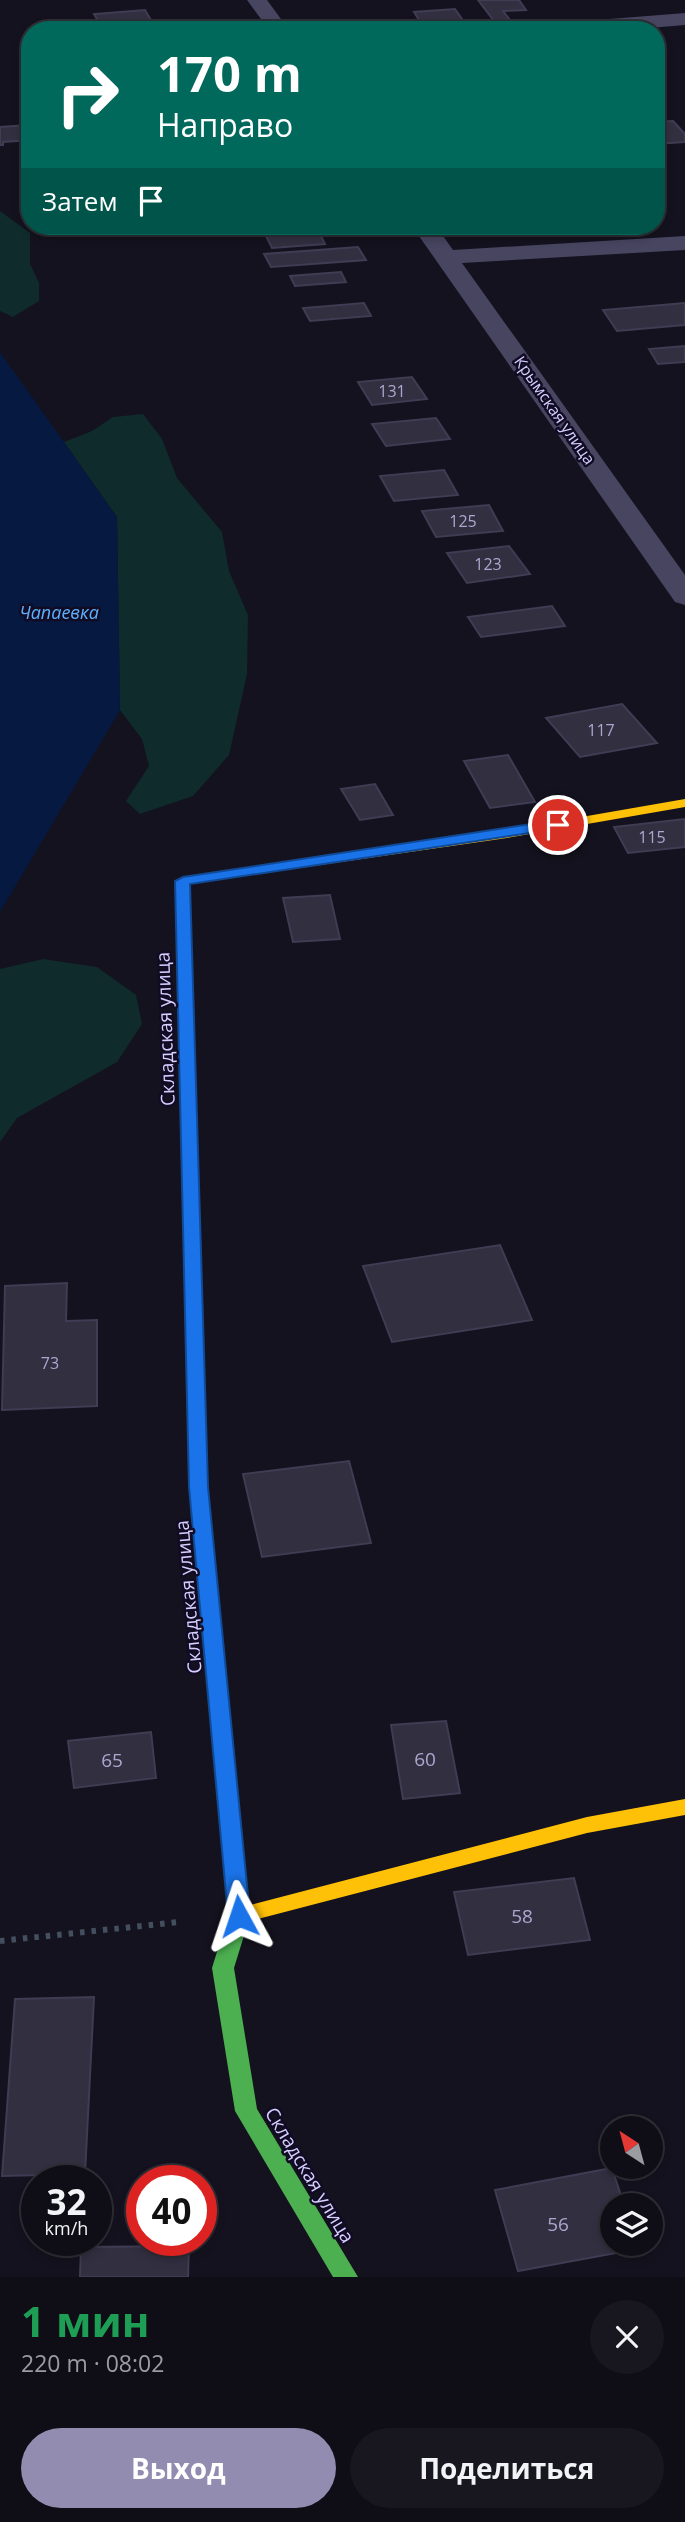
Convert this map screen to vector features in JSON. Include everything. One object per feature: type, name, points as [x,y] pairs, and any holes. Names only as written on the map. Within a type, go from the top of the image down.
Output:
[{"type":"street","points":[[257,0],[272,21]]},
{"type":"street","points":[[660,21],[685,19]]},
{"type":"street","name":"Крымская улица","points":[[431,235],[685,596]]},
{"type":"street","points":[[447,257],[685,243]]},
{"type":"street","name":"Складская улица","points":[[346,2277],[246,2110],[223,1968],[239,1916],[198,1487],[183,881],[508,834],[685,803]]},
{"type":"street","points":[[239,1916],[587,1825],[685,1807]]},
{"type":"path","points":[[0,1941],[239,1916]]},
{"type":"green space","points":[[0,211],[21,226],[21,235],[30,235],[30,264],[39,283],[39,301],[13,317],[0,311]]},
{"type":"green space","points":[[143,414],[162,439],[177,478],[222,532],[229,571],[248,615],[247,674],[229,755],[193,796],[140,814],[126,801],[149,766],[142,739],[120,710],[117,517],[64,442],[92,431],[113,417]]},
{"type":"green space","points":[[43,959],[97,967],[136,995],[142,1024],[117,1062],[17,1118],[0,1142],[0,969]]},
{"type":"water","name":"Чапаевка","points":[[0,352],[117,517],[120,710],[0,912]]},
{"type":"building","points":[[478,0],[519,0],[526,10],[503,11],[510,20],[494,21]]},
{"type":"building","points":[[455,9],[463,21],[420,21],[414,12]]},
{"type":"building","points":[[145,10],[151,21],[98,21],[94,14]]},
{"type":"building","points":[[665,121],[673,121],[685,134],[685,142],[665,143]]},
{"type":"building","points":[[21,125],[21,141],[3,142],[3,145],[0,145],[0,127]]},
{"type":"building","points":[[266,235],[320,235],[325,244],[272,248]]},
{"type":"building","points":[[358,247],[366,260],[271,267],[264,254]]},
{"type":"building","points":[[341,272],[346,282],[295,286],[290,276]]},
{"type":"building","points":[[364,303],[371,316],[310,321],[303,308]]},
{"type":"building","points":[[685,303],[685,325],[617,331],[603,310]]},
{"type":"building","points":[[685,346],[685,362],[658,364],[649,349]]},
{"type":"building","points":[[412,377],[427,399],[372,405],[358,382]]},
{"type":"building","points":[[436,418],[450,439],[386,446],[372,424]]},
{"type":"building","points":[[444,470],[458,495],[394,501],[380,476]]},
{"type":"building","points":[[489,505],[503,531],[436,537],[422,511]]},
{"type":"building","points":[[509,546],[530,574],[467,583],[447,553]]},
{"type":"building","points":[[552,606],[565,626],[481,637],[468,617]]},
{"type":"building","points":[[622,704],[657,743],[580,757],[546,718]]},
{"type":"building","points":[[508,755],[535,802],[490,808],[464,761]]},
{"type":"building","points":[[375,784],[393,815],[360,820],[341,789]]},
{"type":"building","points":[[685,819],[685,847],[628,853],[614,827]]},
{"type":"building","points":[[330,895],[340,939],[293,942],[283,898]]},
{"type":"building","points":[[500,1245],[532,1320],[392,1342],[363,1266]]},
{"type":"building","points":[[67,1283],[66,1321],[97,1320],[97,1406],[2,1410],[5,1286]]},
{"type":"building","points":[[349,1461],[371,1543],[262,1557],[243,1474]]},
{"type":"building","points":[[446,1721],[460,1793],[403,1799],[391,1725]]},
{"type":"building","points":[[151,1732],[156,1778],[74,1788],[68,1741]]},
{"type":"building","points":[[574,1878],[590,1940],[468,1955],[454,1892]]},
{"type":"building","points":[[94,1997],[85,2165],[21,2165],[21,2176],[2,2176],[15,1999]]},
{"type":"building","points":[[600,2170],[600,2179],[616,2179],[620,2193],[600,2193],[600,2256],[518,2271],[495,2190]]},
{"type":"building","points":[[112,2247],[126,2247],[126,2256],[189,2256],[188,2277],[80,2277],[81,2256],[112,2256]]},
{"type":"traffic: fast","points":[[183,908],[194,1325]]},
{"type":"traffic: fast","points":[[232,1837],[239,1916],[223,1968],[246,2111],[346,2277]]},
{"type":"traffic: slow","points":[[183,908],[182,881],[507,834],[685,803]]},
{"type":"traffic: slow","points":[[239,1916],[587,1825],[685,1807]]},
{"type":"traffic: jam","points":[[194,1325],[199,1487],[232,1837]]},
{"type":"route","points":[[239,1916],[198,1487],[183,881],[558,825]]}]
